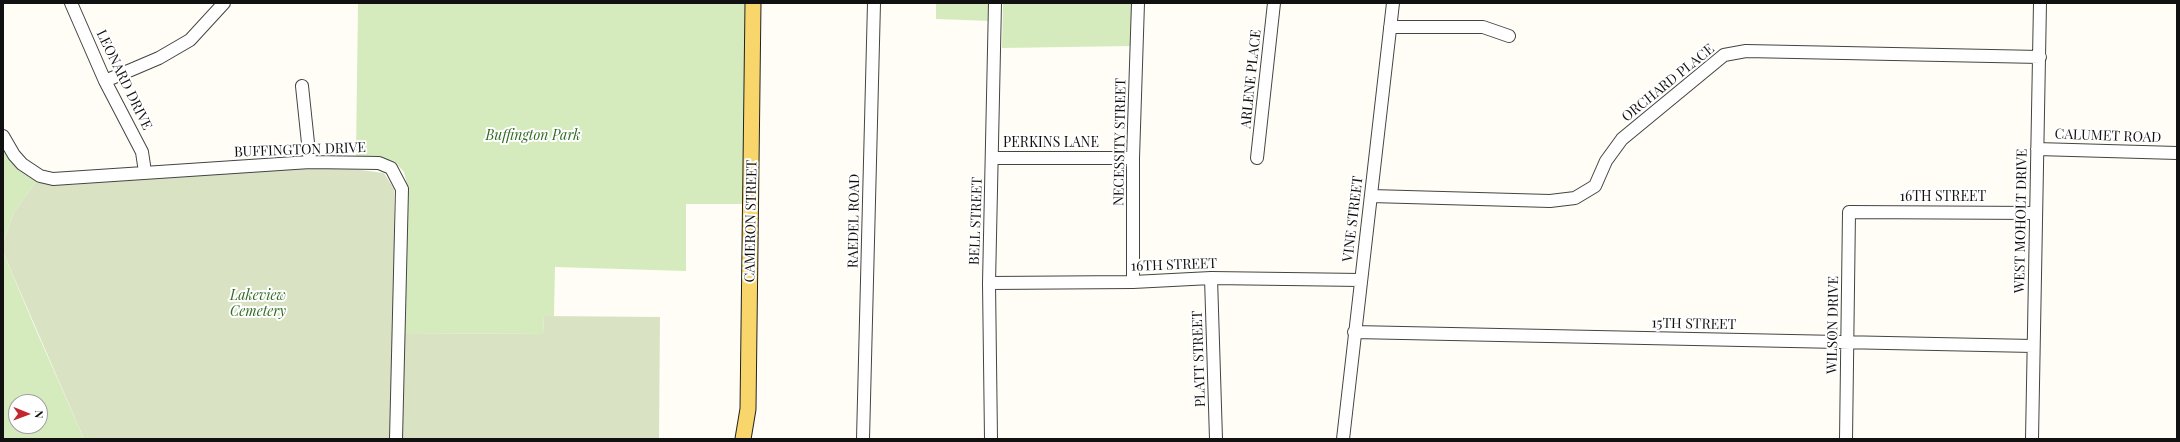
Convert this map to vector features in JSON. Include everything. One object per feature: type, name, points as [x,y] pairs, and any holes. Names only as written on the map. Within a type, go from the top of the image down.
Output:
[{"type":"main road","name":"CAMERON STREET","points":[[743,439],[748,409],[753,3]]},
{"type":"street","name":"LEONARD DRIVE","points":[[71,3],[105,81],[142,152],[145,172]]},
{"type":"street","points":[[105,81],[159,58],[190,40],[224,3]]},
{"type":"street","name":"RAEDEL ROAD","points":[[863,439],[874,3]]},
{"type":"street","name":"BELL STREET","points":[[991,439],[989,283],[993,158],[995,3]]},
{"type":"street","name":"NECESSITY STREET","points":[[1133,282],[1133,158],[1138,3]]},
{"type":"street","name":"ARLENE PLACE","points":[[1257,158],[1274,3]]},
{"type":"street","name":"VINE STREET","points":[[1343,439],[1354,332],[1393,3]]},
{"type":"street","name":"WEST MOHOLT DRIVE","points":[[2032,439],[2040,3]]},
{"type":"street","points":[[1390,27],[1483,27],[1509,36]]},
{"type":"street","name":"ORCHARD PLACE","points":[[1371,196],[1550,201],[1575,198],[1595,186],[1606,161],[1622,139],[1724,55],[1746,51],[2040,57]]},
{"type":"street","points":[[302,86],[310,162]]},
{"type":"street","name":"BUFFINGTON DRIVE","points":[[3,136],[14,155],[22,164],[40,176],[67,179],[145,172],[310,162],[379,163],[391,168],[402,189],[396,439]]},
{"type":"street","name":"CALUMET ROAD","points":[[2037,149],[2177,153]]},
{"type":"street","name":"PERKINS LANE","points":[[993,158],[1133,158]]},
{"type":"street","name":"16TH STREET","points":[[1849,212],[2036,213]]},
{"type":"street","name":"WILSON DRIVE","points":[[1846,439],[1849,212]]},
{"type":"street","name":"16TH STREET","points":[[989,283],[1133,282],[1211,278],[1361,280]]},
{"type":"street","name":"PLATT STREET","points":[[1211,278],[1216,439]]},
{"type":"street","name":"15TH STREET","points":[[1354,332],[2033,346]]},
{"type":"green space","name":"Buffington Park","points":[[358,3],[745,3],[743,204],[686,204],[686,271],[555,267],[554,316],[544,316],[543,334],[400,333],[407,185],[404,172],[394,161],[356,157]]},
{"type":"green space","points":[[936,3],[990,3],[991,21],[936,19]]},
{"type":"green space","points":[[1003,3],[1131,3],[1131,46],[1002,48]]},
{"type":"green space","points":[[3,148],[17,169],[38,179],[14,212],[3,243]]},
{"type":"green space","name":"Lakeview Cemetery","points":[[330,166],[384,173],[394,189],[394,329],[400,333],[543,334],[544,316],[660,317],[659,439],[84,439],[3,252],[3,243],[14,212],[38,179],[67,185]]},
{"type":"green space","points":[[3,252],[36,330],[84,439],[3,439]]}]
